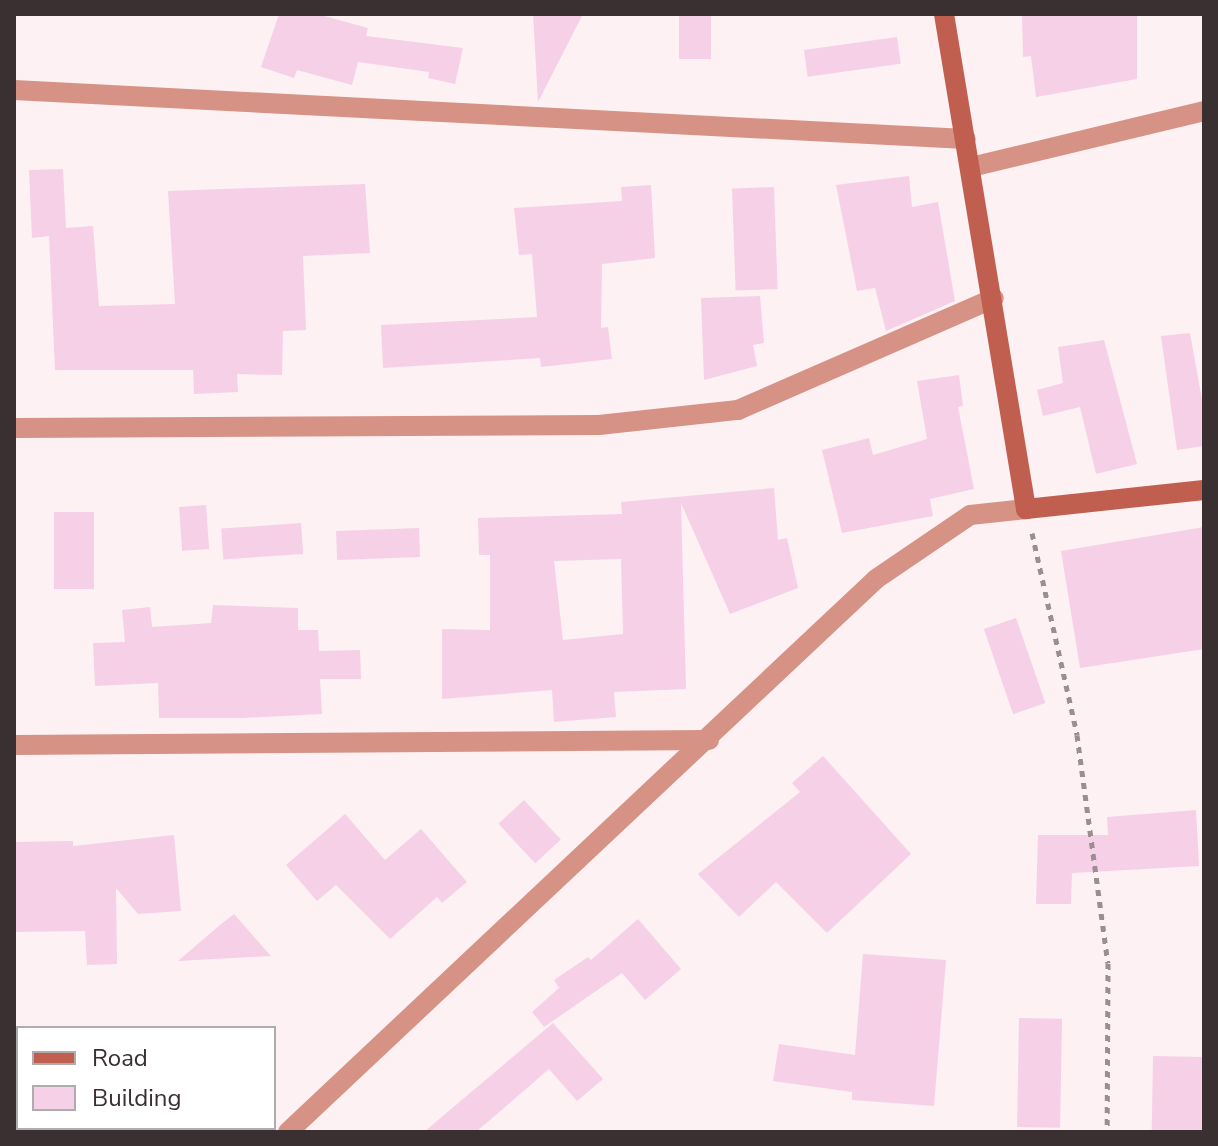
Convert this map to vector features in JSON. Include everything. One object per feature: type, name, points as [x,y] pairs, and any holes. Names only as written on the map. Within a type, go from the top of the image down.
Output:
[{"type":"street","points":[[944,14],[994,298],[1026,509]]},
{"type":"street","points":[[14,90],[966,139]]},
{"type":"street","points":[[971,167],[1204,111]]},
{"type":"street","points":[[14,428],[599,425],[738,410],[994,298]]},
{"type":"street","points":[[288,1132],[709,740],[876,579],[970,515],[1204,490]]},
{"type":"street","points":[[14,745],[709,740]]},
{"type":"path","points":[[1026,509],[1077,735],[1108,963],[1107,1132]]},
{"type":"building","points":[[279,14],[317,14],[368,28],[366,36],[463,48],[455,84],[428,78],[429,72],[358,62],[352,85],[297,70],[294,78],[261,67]]},
{"type":"building","points":[[533,14],[583,14],[538,102]]},
{"type":"building","points":[[679,14],[711,14],[711,59],[679,59]]},
{"type":"building","points":[[1022,14],[1137,14],[1137,79],[1036,97],[1031,56],[1023,57]]},
{"type":"building","points":[[897,37],[901,64],[808,77],[804,50]]},
{"type":"building","points":[[63,169],[66,228],[93,226],[99,306],[175,304],[168,191],[365,184],[370,253],[303,256],[306,330],[283,331],[282,375],[237,374],[238,392],[194,394],[193,370],[55,370],[49,236],[32,238],[29,170]]},
{"type":"building","points":[[909,176],[912,207],[938,202],[955,301],[886,331],[875,288],[857,291],[836,185]]},
{"type":"building","points":[[651,185],[655,258],[602,264],[601,328],[608,327],[612,359],[541,367],[540,358],[383,368],[381,325],[537,317],[532,254],[519,255],[514,208],[622,201],[621,187]]},
{"type":"building","points":[[774,187],[778,289],[736,290],[732,188]]},
{"type":"building","points":[[760,296],[764,343],[753,345],[757,366],[704,380],[701,298]]},
{"type":"building","points":[[1190,333],[1204,411],[1204,446],[1177,450],[1161,336]]},
{"type":"building","points":[[1104,340],[1137,464],[1096,474],[1080,407],[1043,416],[1037,390],[1063,383],[1058,347]]},
{"type":"building","points":[[959,375],[963,406],[958,407],[974,489],[930,499],[933,516],[842,533],[822,450],[869,438],[873,455],[927,439],[917,381]]},
{"type":"building","points":[[774,488],[778,540],[787,538],[798,588],[730,614],[681,503],[686,689],[614,692],[616,717],[554,722],[552,690],[442,699],[442,629],[490,630],[490,555],[479,555],[478,518],[622,514],[621,502]],"holes":[[[621,559],[623,634],[563,640],[554,561]]]},
{"type":"building","points":[[206,505],[209,549],[182,551],[179,507]]},
{"type":"building","points":[[54,512],[94,512],[94,589],[54,589]]},
{"type":"building","points":[[301,523],[303,554],[223,560],[221,529]]},
{"type":"building","points":[[1204,527],[1204,649],[1080,668],[1061,551]]},
{"type":"building","points":[[419,528],[420,557],[337,560],[336,531]]},
{"type":"building","points":[[213,605],[298,608],[298,630],[318,630],[319,651],[360,650],[361,679],[320,679],[322,714],[242,718],[159,718],[158,683],[95,686],[93,643],[125,642],[122,610],[150,607],[152,627],[211,623]]},
{"type":"building","points":[[1016,618],[1045,703],[1013,714],[984,629]]},
{"type":"building","points":[[823,756],[911,854],[827,933],[776,882],[739,917],[698,874],[800,792],[792,783]]},
{"type":"building","points":[[524,800],[561,839],[535,863],[498,824]]},
{"type":"building","points":[[1196,810],[1199,866],[1072,873],[1071,904],[1036,904],[1038,835],[1108,835],[1107,817]]},
{"type":"building","points":[[345,814],[385,860],[421,829],[467,882],[442,903],[437,897],[390,939],[336,885],[317,901],[286,865]]},
{"type":"building","points":[[174,835],[181,911],[138,914],[116,888],[117,964],[87,965],[85,931],[14,932],[14,842],[73,841],[73,846]]},
{"type":"building","points":[[234,914],[271,956],[178,961],[220,925]]},
{"type":"building","points":[[638,919],[681,969],[645,1000],[622,973],[544,1027],[532,1012],[559,988],[554,980],[588,957],[591,960]]},
{"type":"building","points":[[863,954],[946,960],[934,1106],[852,1100],[852,1092],[773,1081],[779,1044],[855,1055]]},
{"type":"building","points":[[1019,1018],[1062,1019],[1060,1128],[1017,1127]]},
{"type":"building","points":[[553,1023],[603,1079],[577,1101],[549,1069],[476,1132],[424,1132]]},
{"type":"building","points":[[1153,1056],[1204,1057],[1203,1132],[1152,1132]]}]
